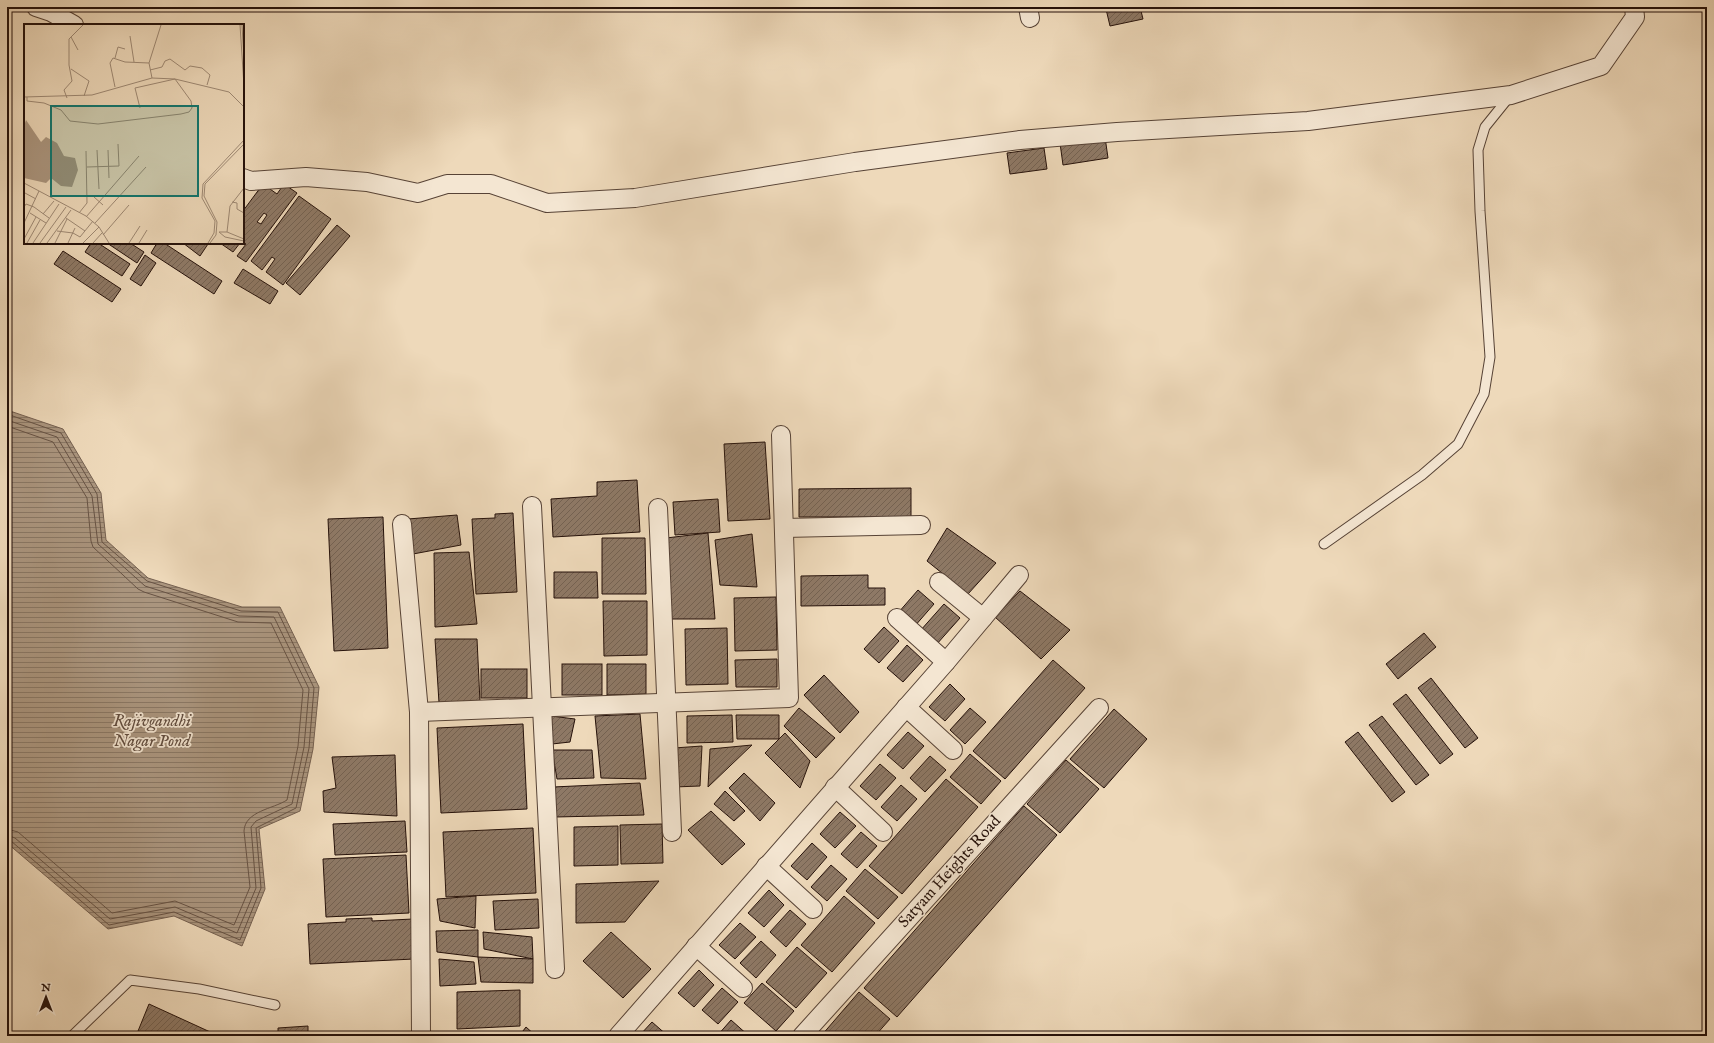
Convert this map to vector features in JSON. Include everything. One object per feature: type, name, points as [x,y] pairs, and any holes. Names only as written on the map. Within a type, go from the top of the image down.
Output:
[{"type":"street","points":[[36,7],[51,12],[72,24]]},
{"type":"street","points":[[244,178],[251,180],[306,177],[367,182],[418,193],[447,184],[491,184],[547,203],[634,198],[847,163],[1020,140],[1117,132],[1308,121],[1511,94],[1601,66],[1635,17],[1634,7]]},
{"type":"street","points":[[419,712],[789,698],[781,435]]},
{"type":"street","points":[[532,506],[555,969]]},
{"type":"street","points":[[658,508],[672,832]]},
{"type":"street","points":[[402,524],[419,712],[421,1036]]},
{"type":"street","points":[[784,528],[921,525]]},
{"type":"street","points":[[618,1036],[946,662],[1019,575]]},
{"type":"street","points":[[939,582],[982,618]]},
{"type":"street","points":[[897,618],[946,662]]},
{"type":"street","points":[[906,707],[953,750]]},
{"type":"street","name":"Satyam Heights Road","points":[[802,1036],[1099,708]]},
{"type":"street","points":[[836,787],[883,832]]},
{"type":"street","points":[[766,866],[813,909]]},
{"type":"street","points":[[696,946],[743,988]]},
{"type":"lane","points":[[1324,544],[1422,475],[1458,444],[1484,394],[1490,357],[1480,211],[1478,150],[1485,127],[1511,94]]},
{"type":"lane","points":[[72,1036],[130,980],[198,989],[274,1004]]},
{"type":"water","name":"Rajivgandhi Nagar Pond","points":[[7,410],[63,429],[101,493],[106,540],[148,578],[242,607],[280,607],[319,687],[313,749],[300,811],[259,829],[265,889],[242,946],[174,916],[108,929],[7,843]]},
{"type":"building","points":[[1114,7],[1140,7],[1143,19],[1110,26],[1106,9]]},
{"type":"building","points":[[1105,137],[1108,158],[1063,165],[1060,143]]},
{"type":"building","points":[[1044,148],[1047,169],[1010,174],[1007,153]]},
{"type":"building","points":[[263,184],[277,194],[284,184],[297,193],[246,262],[237,256],[246,244],[244,243],[244,210]],"holes":[[[264,213],[267,215],[261,224],[257,222]]]},
{"type":"building","points":[[299,196],[331,219],[283,285],[266,272],[275,259],[272,257],[262,270],[251,261]]},
{"type":"building","points":[[337,225],[350,236],[300,295],[286,283]]},
{"type":"building","points":[[90,244],[100,244],[130,264],[122,276],[85,252]]},
{"type":"building","points":[[108,244],[132,244],[144,252],[137,263]]},
{"type":"building","points":[[156,244],[166,244],[222,281],[214,294],[151,253]]},
{"type":"building","points":[[184,244],[208,244],[200,256]]},
{"type":"building","points":[[221,244],[239,244],[233,252]]},
{"type":"building","points":[[63,251],[121,289],[112,302],[54,264]]},
{"type":"building","points":[[145,255],[156,263],[141,286],[130,279]]},
{"type":"building","points":[[243,269],[278,291],[270,304],[234,283]]},
{"type":"building","points":[[765,442],[770,519],[728,521],[724,444]]},
{"type":"building","points":[[637,480],[640,532],[553,537],[551,499],[597,496],[597,482]]},
{"type":"building","points":[[911,488],[911,517],[799,517],[799,489]]},
{"type":"building","points":[[718,499],[720,532],[675,535],[673,502]]},
{"type":"building","points":[[513,513],[517,592],[476,594],[472,519],[495,518],[495,514]]},
{"type":"building","points":[[457,515],[461,545],[413,554],[408,519]]},
{"type":"building","points":[[383,517],[388,648],[334,651],[328,519]]},
{"type":"building","points":[[947,528],[996,563],[968,594],[927,561]]},
{"type":"building","points":[[708,533],[715,619],[671,619],[666,538]]},
{"type":"building","points":[[752,534],[757,587],[720,585],[715,540]]},
{"type":"building","points":[[602,538],[645,538],[646,594],[602,594]]},
{"type":"building","points":[[469,552],[477,624],[435,627],[434,553]]},
{"type":"building","points":[[554,572],[597,572],[598,598],[554,598]]},
{"type":"building","points":[[868,575],[868,588],[885,588],[885,605],[801,606],[801,576]]},
{"type":"building","points":[[918,590],[934,604],[914,627],[898,613]]},
{"type":"building","points":[[1020,591],[1070,630],[1041,659],[995,617]]},
{"type":"building","points":[[776,597],[777,650],[735,651],[734,598]]},
{"type":"building","points":[[603,601],[647,601],[647,655],[604,656]]},
{"type":"building","points":[[944,604],[960,618],[936,645],[920,631]]},
{"type":"building","points":[[884,627],[899,641],[879,663],[864,649]]},
{"type":"building","points":[[727,628],[728,684],[686,685],[685,629]]},
{"type":"building","points":[[1424,633],[1436,647],[1398,679],[1386,664]]},
{"type":"building","points":[[435,639],[477,639],[480,702],[439,703]]},
{"type":"building","points":[[907,645],[923,660],[903,682],[887,668]]},
{"type":"building","points":[[777,659],[777,687],[736,687],[735,660]]},
{"type":"building","points":[[1053,660],[1085,688],[1005,779],[973,751]]},
{"type":"building","points":[[562,664],[602,664],[602,695],[562,695]]},
{"type":"building","points":[[607,664],[646,664],[646,694],[607,695]]},
{"type":"building","points":[[481,669],[527,669],[527,698],[481,698]]},
{"type":"building","points":[[824,675],[859,712],[840,733],[804,695]]},
{"type":"building","points":[[1431,678],[1478,738],[1465,748],[1418,688]]},
{"type":"building","points":[[950,684],[965,699],[945,721],[929,707]]},
{"type":"building","points":[[1406,694],[1453,754],[1440,764],[1393,704]]},
{"type":"building","points":[[799,708],[835,738],[816,758],[784,726]]},
{"type":"building","points":[[970,708],[986,722],[965,744],[950,730]]},
{"type":"building","points":[[1114,709],[1147,739],[1104,788],[1070,759]]},
{"type":"building","points":[[640,714],[646,779],[601,778],[595,716]]},
{"type":"building","points":[[732,715],[733,742],[687,743],[687,716]]},
{"type":"building","points":[[736,715],[779,715],[779,739],[737,739]]},
{"type":"building","points":[[551,716],[575,719],[570,742],[552,744]]},
{"type":"building","points":[[1382,716],[1429,775],[1416,785],[1369,725]]},
{"type":"building","points":[[523,724],[527,809],[441,813],[437,728]]},
{"type":"building","points":[[908,732],[924,746],[903,769],[887,755]]},
{"type":"building","points":[[1358,732],[1405,792],[1392,802],[1345,742]]},
{"type":"building","points":[[785,733],[810,761],[800,788],[765,753]]},
{"type":"building","points":[[752,745],[708,787],[710,749]]},
{"type":"building","points":[[702,746],[700,786],[674,787],[674,748]]},
{"type":"building","points":[[552,750],[592,750],[594,778],[557,779]]},
{"type":"building","points":[[970,754],[1001,781],[981,804],[950,777]]},
{"type":"building","points":[[395,755],[397,816],[324,812],[323,791],[336,788],[332,757]]},
{"type":"building","points":[[930,756],[946,770],[925,792],[910,778]]},
{"type":"building","points":[[1066,760],[1099,789],[1060,833],[1027,804]]},
{"type":"building","points":[[880,764],[896,778],[876,800],[860,786]]},
{"type":"building","points":[[744,773],[775,803],[760,821],[729,788]]},
{"type":"building","points":[[946,779],[978,807],[902,894],[869,866]]},
{"type":"building","points":[[640,783],[644,815],[555,817],[553,787]]},
{"type":"building","points":[[901,785],[917,799],[897,821],[881,807]]},
{"type":"building","points":[[725,791],[745,811],[734,821],[714,804]]},
{"type":"building","points":[[1024,806],[1057,835],[897,1017],[864,988]]},
{"type":"building","points":[[711,811],[745,844],[722,865],[688,830]]},
{"type":"building","points":[[840,812],[856,826],[835,848],[820,834]]},
{"type":"building","points":[[405,821],[407,852],[335,855],[333,824]]},
{"type":"building","points":[[662,824],[663,863],[621,864],[620,825]]},
{"type":"building","points":[[618,826],[618,865],[574,866],[574,827]]},
{"type":"building","points":[[533,828],[536,893],[446,897],[443,832]]},
{"type":"building","points":[[861,832],[877,846],[857,868],[841,854]]},
{"type":"building","points":[[812,843],[827,857],[807,880],[791,866]]},
{"type":"building","points":[[406,855],[409,913],[326,917],[323,859]]},
{"type":"building","points":[[831,865],[847,879],[827,901],[811,887]]},
{"type":"building","points":[[865,869],[898,897],[878,919],[846,891]]},
{"type":"building","points":[[659,881],[625,922],[576,923],[576,884]]},
{"type":"building","points":[[769,890],[784,905],[764,927],[748,913]]},
{"type":"building","points":[[476,896],[475,928],[440,921],[437,899]]},
{"type":"building","points":[[844,896],[875,923],[832,972],[801,945]]},
{"type":"building","points":[[538,899],[539,928],[495,930],[493,901]]},
{"type":"building","points":[[790,910],[806,924],[786,947],[770,932]]},
{"type":"building","points":[[372,918],[372,921],[413,919],[414,959],[310,964],[308,924],[346,922],[346,919]]},
{"type":"building","points":[[740,923],[756,937],[735,959],[719,945]]},
{"type":"building","points":[[478,930],[478,957],[437,952],[436,931]]},
{"type":"building","points":[[483,932],[532,937],[533,959],[484,949]]},
{"type":"building","points":[[611,932],[651,969],[623,998],[583,961]]},
{"type":"building","points":[[761,941],[776,955],[756,978],[740,963]]},
{"type":"building","points":[[797,947],[827,973],[796,1008],[766,982]]},
{"type":"building","points":[[478,957],[533,959],[533,983],[481,982]]},
{"type":"building","points":[[439,959],[474,962],[476,984],[440,986]]},
{"type":"building","points":[[699,970],[714,985],[694,1007],[678,993]]},
{"type":"building","points":[[762,983],[794,1011],[776,1031],[744,1003]]},
{"type":"building","points":[[722,988],[738,1002],[718,1024],[702,1010]]},
{"type":"building","points":[[520,990],[520,1026],[457,1029],[457,992]]},
{"type":"building","points":[[859,992],[890,1019],[875,1036],[821,1036]]},
{"type":"building","points":[[149,1004],[219,1036],[136,1036]]},
{"type":"building","points":[[731,1020],[749,1036],[717,1036]]},
{"type":"building","points":[[652,1022],[668,1036],[639,1036]]},
{"type":"building","points":[[308,1026],[308,1036],[278,1036],[278,1028]]},
{"type":"building","points":[[526,1027],[536,1036],[519,1036]]}]
